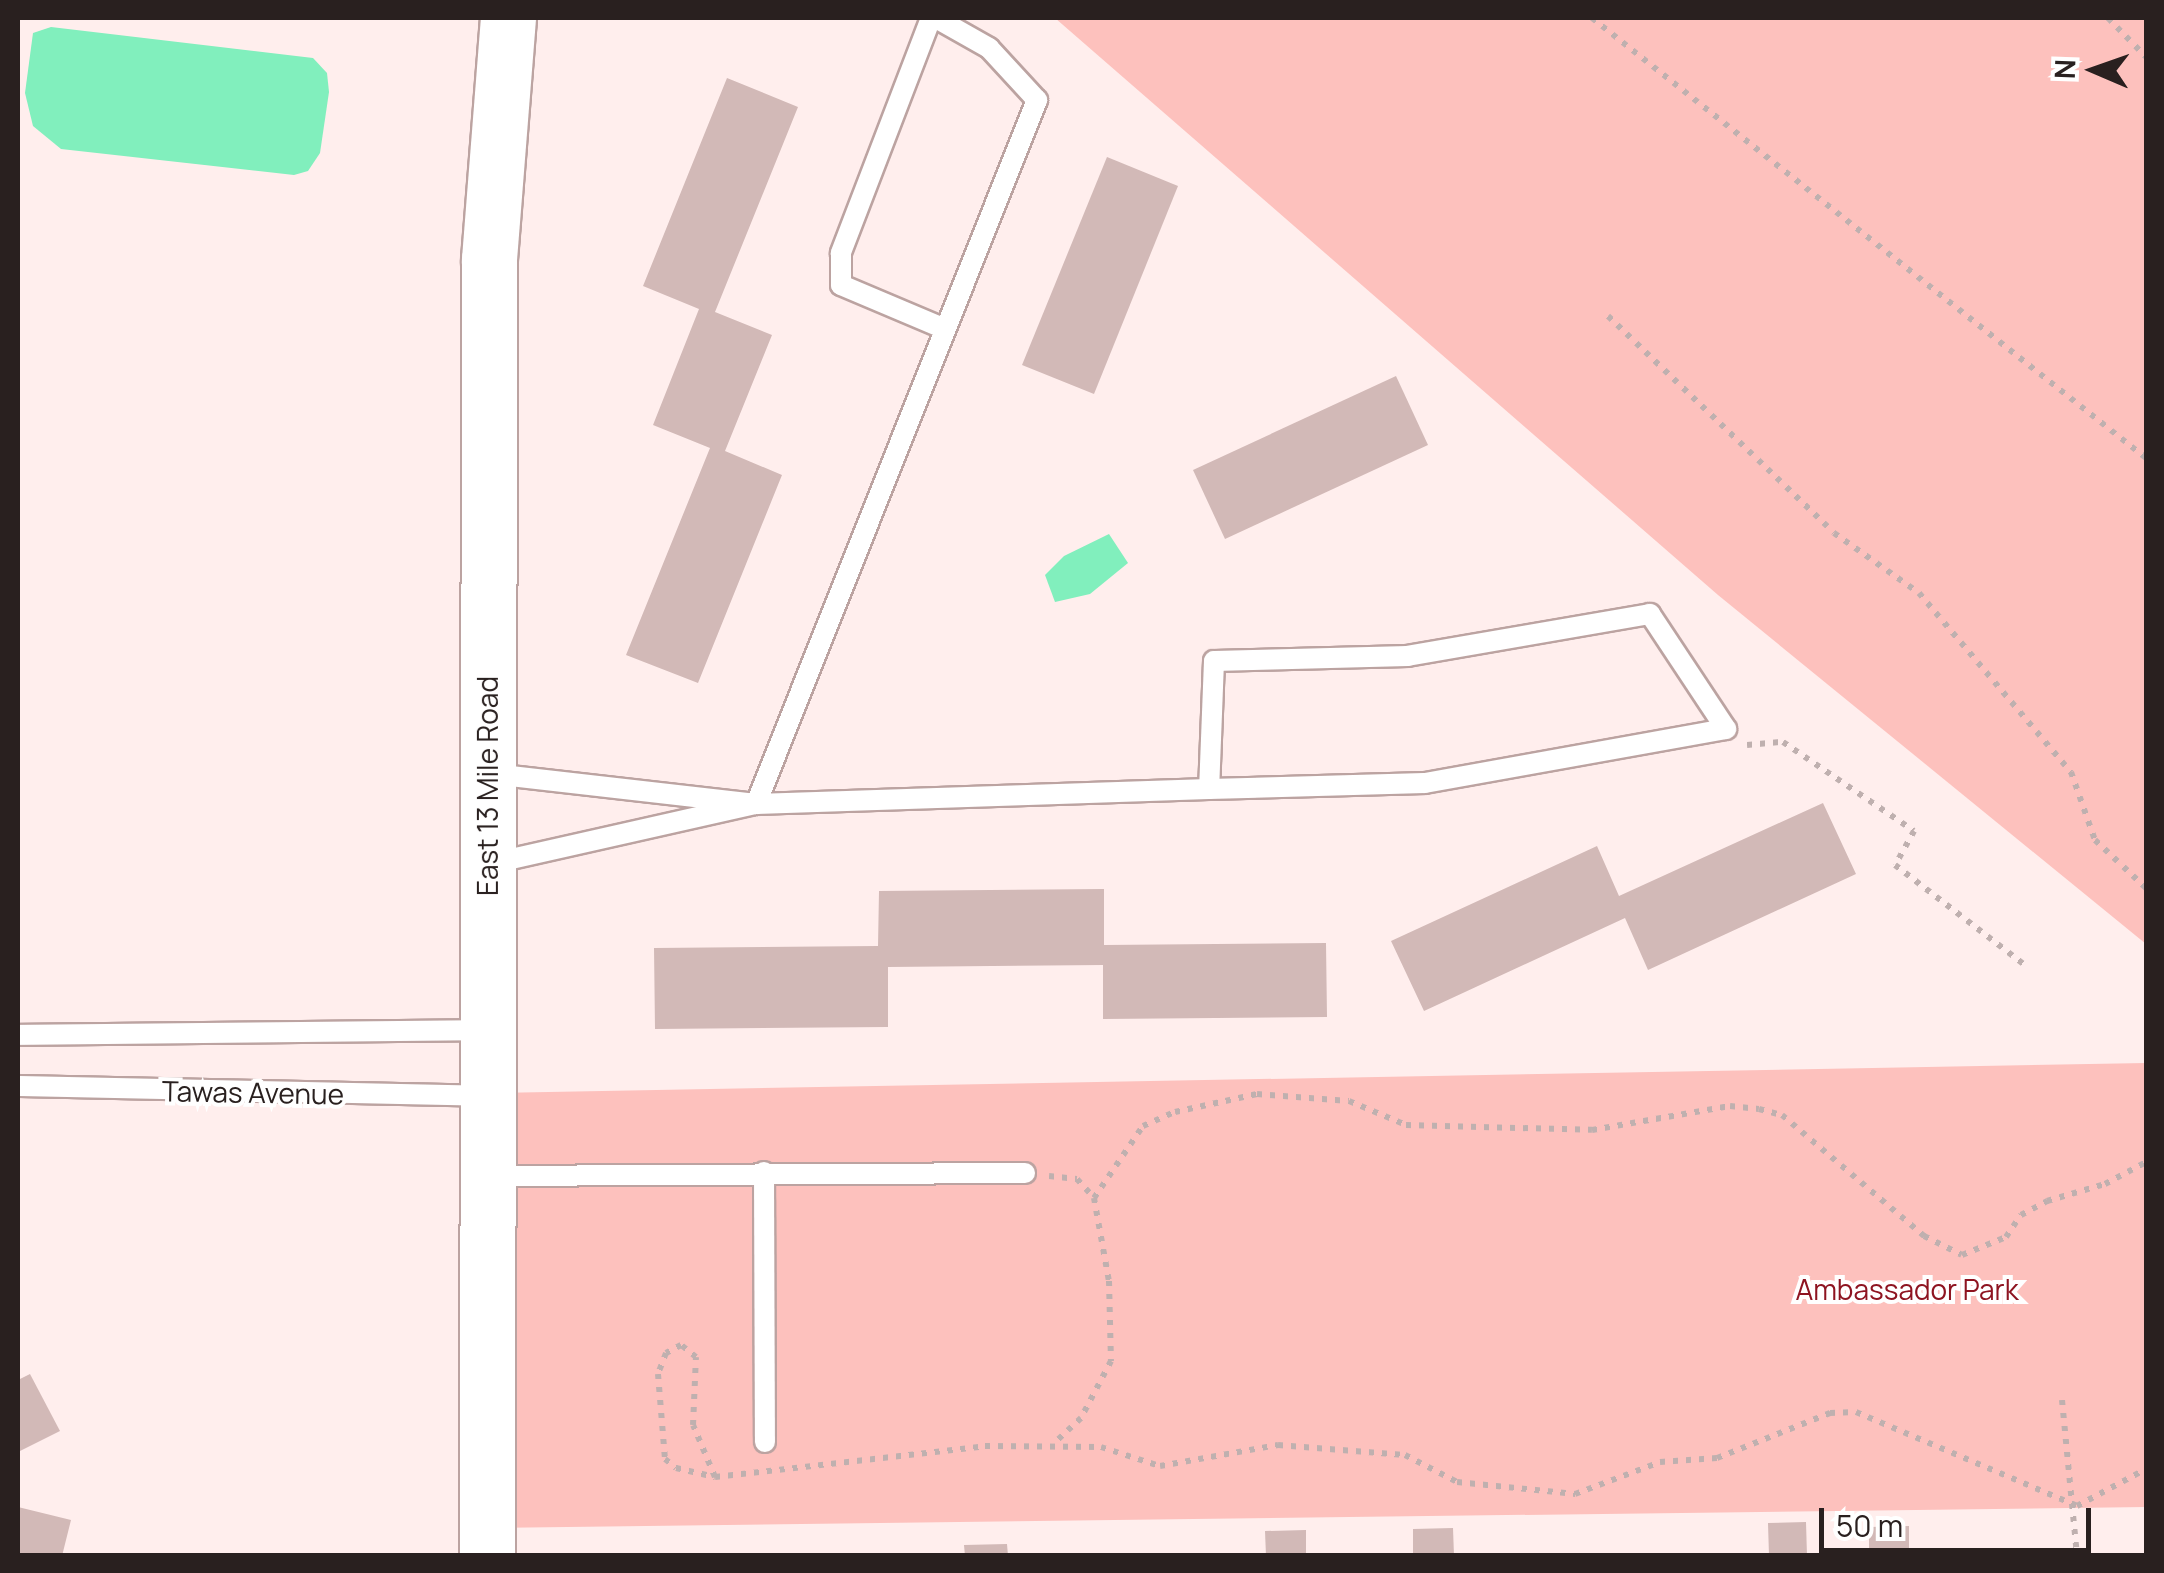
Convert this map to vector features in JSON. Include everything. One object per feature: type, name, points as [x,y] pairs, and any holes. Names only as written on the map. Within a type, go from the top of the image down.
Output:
[{"type":"main road","name":"East 13 Mile Road","points":[[487,1556],[489,259],[508,18]]},
{"type":"lane","points":[[756,804],[945,330],[1036,100],[989,48],[934,18],[841,252],[841,285],[945,330]]},
{"type":"lane","points":[[486,773],[756,804],[1209,789],[1442,780],[1726,729],[1650,614],[1408,656],[1214,661],[1209,789]]},
{"type":"lane","points":[[487,865],[756,804]]},
{"type":"lane","name":"Tawas Avenue","points":[[18,1035],[488,1030]]},
{"type":"lane","name":"Tawas Avenue","points":[[18,1086],[488,1096]]},
{"type":"lane","points":[[764,1172],[765,1442]]},
{"type":"lane","points":[[487,1176],[1025,1173]]},
{"type":"path","points":[[1592,18],[2146,458]]},
{"type":"path","points":[[2108,18],[2146,57]]},
{"type":"path","points":[[1608,316],[1834,533],[1919,593],[2071,772],[2094,840],[2146,888]]},
{"type":"path","points":[[1726,729],[1750,748],[1783,742],[1914,830],[1895,865],[2025,965]]},
{"type":"path","points":[[1094,1198],[1143,1126],[1176,1112],[1257,1094],[1325,1097],[1406,1125],[1592,1130],[1730,1106],[1759,1109],[1782,1115],[1924,1236],[1962,1255],[2006,1237],[2022,1215],[2047,1201],[2105,1184],[2146,1162]]},
{"type":"path","points":[[1025,1173],[1076,1179],[1094,1198],[1110,1280],[1111,1360],[1081,1418],[1054,1442]]},
{"type":"path","points":[[716,1477],[693,1425],[696,1357],[680,1344],[666,1353],[658,1374],[665,1459],[676,1468],[716,1477],[1054,1442],[1128,1453],[1160,1466],[1278,1446],[1405,1455],[1458,1482],[1575,1494],[1660,1462],[1718,1458],[1830,1414],[1856,1412],[2077,1506]]},
{"type":"path","points":[[2062,1400],[2077,1506],[2077,1556]]},
{"type":"path","points":[[2077,1506],[2146,1470]]},
{"type":"green space","points":[[1055,18],[2146,18],[2146,944],[1718,595]]},
{"type":"green space","name":"Ambassador Park","points":[[2146,1063],[2146,1507],[492,1528],[492,1093]]},
{"type":"shaded area","points":[[51,27],[313,58],[327,73],[329,92],[320,153],[308,171],[294,175],[61,149],[33,126],[25,93],[33,33]]},
{"type":"shaded area","points":[[1109,534],[1128,563],[1090,594],[1055,602],[1045,575],[1064,556]]},
{"type":"building","points":[[727,78],[798,107],[715,312],[772,335],[725,451],[782,475],[698,683],[626,655],[710,448],[653,425],[699,309],[643,286]]},
{"type":"building","points":[[1107,157],[1178,186],[1094,394],[1022,365]]},
{"type":"building","points":[[1396,376],[1428,445],[1225,539],[1193,470]]},
{"type":"building","points":[[1823,803],[1856,874],[1648,970],[1625,918],[1424,1011],[1391,941],[1597,846],[1619,896]]},
{"type":"building","points":[[1104,889],[1104,945],[1326,943],[1327,1017],[1103,1019],[1103,965],[888,967],[888,1027],[655,1029],[654,948],[878,946],[879,891]]},
{"type":"building","points":[[30,1374],[60,1431],[20,1451],[18,1380]]},
{"type":"building","points":[[18,1507],[71,1520],[62,1556],[18,1556]]},
{"type":"building","points":[[1806,1522],[1807,1556],[1769,1556],[1768,1523]]},
{"type":"building","points":[[1909,1526],[1909,1556],[1869,1556],[1869,1527]]},
{"type":"building","points":[[1453,1528],[1454,1556],[1413,1556],[1413,1529]]},
{"type":"building","points":[[1306,1530],[1306,1556],[1266,1556],[1265,1531]]},
{"type":"building","points":[[1007,1544],[1008,1556],[965,1556],[964,1545]]}]
